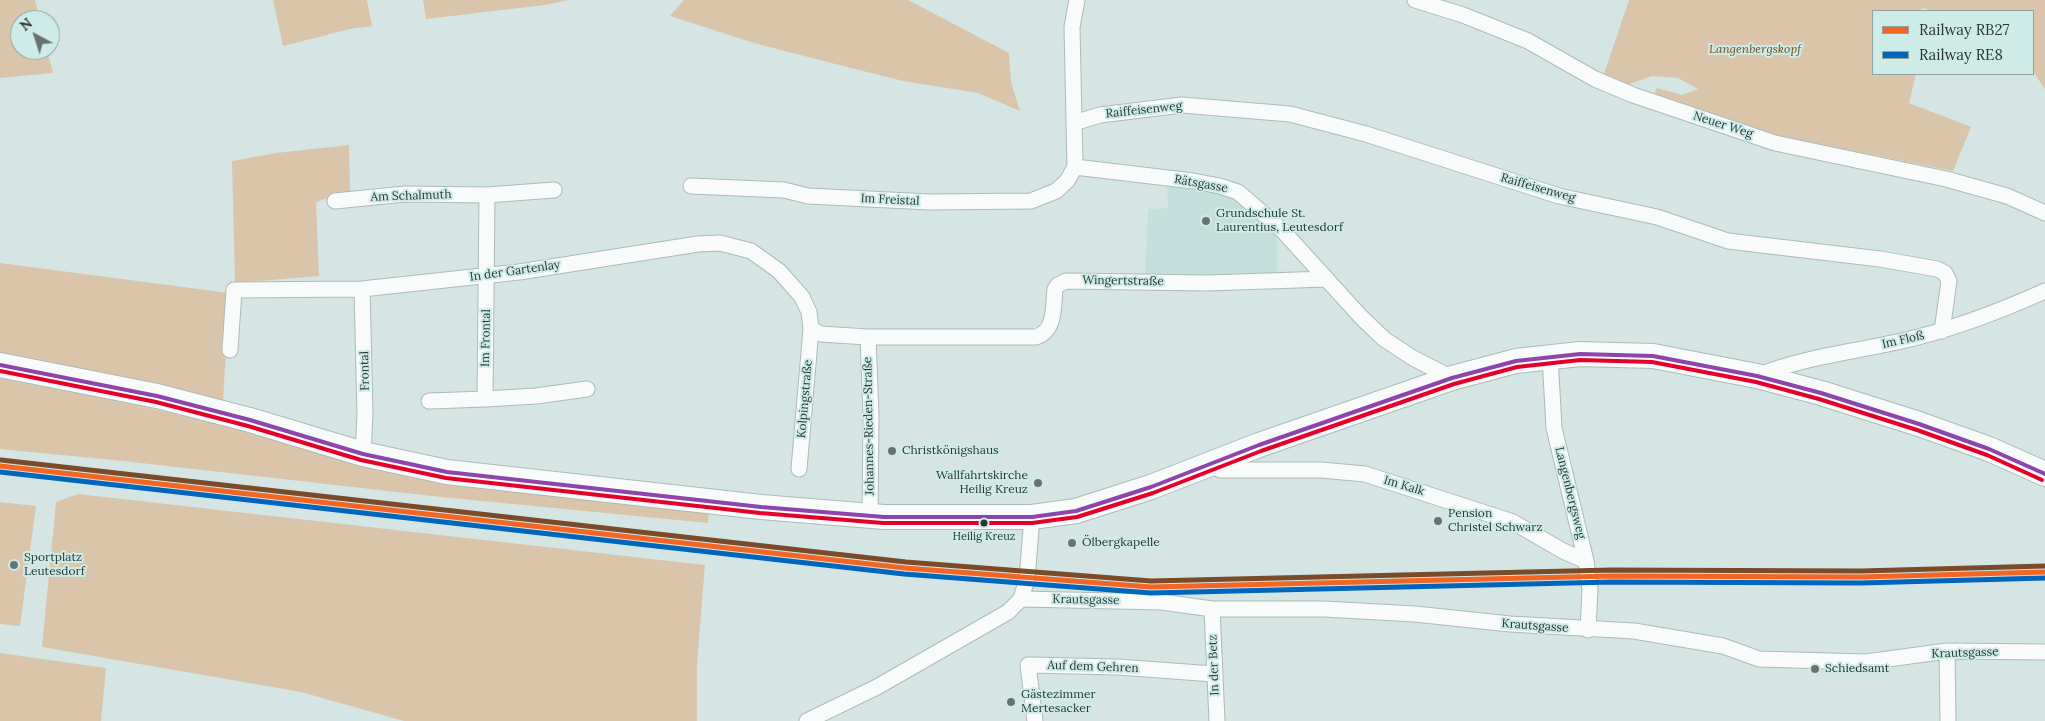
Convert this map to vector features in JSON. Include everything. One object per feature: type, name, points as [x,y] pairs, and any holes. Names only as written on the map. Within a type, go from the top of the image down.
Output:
[{"type":"main road","points":[[0,365],[121,388],[195,406],[363,454],[473,476],[788,510],[870,516],[1053,516],[1092,507],[1286,435],[1452,378],[1502,364],[1550,356],[1606,353],[1645,356],[1757,376],[1822,393],[1989,449],[2045,474]]},
{"type":"street","points":[[1075,166],[1072,27],[1077,0]]},
{"type":"street","name":"Neuer Weg","points":[[1415,0],[1470,18],[1528,41],[1595,79],[1633,95],[1775,143],[1946,179],[2007,196],[2045,213]]},
{"type":"street","name":"Raiffeisenweg","points":[[1074,123],[1100,115],[1182,104],[1290,114],[1366,134],[1559,196],[1657,217],[1728,241],[1880,258],[1937,269],[1945,273],[1949,280],[1942,332]]},
{"type":"street","name":"Im Freistal","points":[[691,186],[784,190],[808,196],[930,202],[1031,200],[1056,191],[1067,181],[1075,166]]},
{"type":"street","name":"Rätsgasse","points":[[1075,166],[1193,181],[1220,186],[1238,192],[1282,230],[1384,339],[1413,358],[1452,378]]},
{"type":"street","name":"Am Schalmuth","points":[[335,201],[404,194],[487,195],[554,190]]},
{"type":"street","points":[[486,276],[487,195]]},
{"type":"street","name":"In der Gartenlay","points":[[230,350],[234,290],[362,289],[486,276],[698,244],[732,244],[751,251],[779,271],[793,284],[809,312],[811,329]]},
{"type":"street","name":"Im Frontal","points":[[485,399],[486,276]]},
{"type":"street","name":"Wingertstraße","points":[[811,329],[821,334],[868,337],[1036,337],[1045,334],[1049,329],[1055,289],[1066,281],[1208,283],[1326,279]]},
{"type":"street","name":"Frontal","points":[[362,289],[365,404],[363,454]]},
{"type":"street","name":"Im Floß","points":[[1757,376],[1794,363],[1942,332],[1969,323],[2045,291]]},
{"type":"street","name":"Kolpingstraße","points":[[799,469],[811,329]]},
{"type":"street","name":"Johannes-Rieden-Straße","points":[[868,337],[871,415],[870,516]]},
{"type":"street","name":"Langenbergsweg","points":[[1550,356],[1554,428],[1586,561],[1590,589],[1588,630]]},
{"type":"street","points":[[429,401],[536,396],[587,389]]},
{"type":"street","name":"Im Kalk","points":[[1209,465],[1221,470],[1321,470],[1365,474],[1513,522],[1563,551],[1586,561]]},
{"type":"street","points":[[807,721],[877,687],[947,649],[1008,612],[1020,599],[1027,579],[1032,517]]},
{"type":"street","name":"Krautsgasse","points":[[1020,599],[1162,602],[1212,609],[1324,608],[1415,614],[1588,630],[1634,631],[1703,642],[1743,652],[1759,659],[1866,662],[1947,651],[2045,652]]},
{"type":"street","name":"In der Betz","points":[[1212,609],[1218,721]]},
{"type":"street","points":[[1947,651],[1948,721]]},
{"type":"street","name":"Auf dem Gehren","points":[[1035,721],[1028,666],[1118,667],[1214,674]]},
{"type":"shaded area","name":"Grundschule St. Laurentius, Leutesdorf","points":[[1167,181],[1236,196],[1277,232],[1277,274],[1145,278],[1148,209],[1168,208]]},
{"type":"green space","points":[[0,0],[35,0],[38,10],[10,10],[10,60],[50,60],[53,73],[0,78]]},
{"type":"green space","points":[[273,0],[367,0],[372,26],[350,29],[283,46]]},
{"type":"green space","points":[[423,0],[568,0],[545,5],[426,19]]},
{"type":"green space","points":[[684,0],[908,0],[1009,53],[1011,82],[1020,111],[978,93],[903,81],[754,43],[670,16]]},
{"type":"green space","name":"Langenbergskopf","points":[[1629,0],[2045,0],[2045,89],[2035,74],[2035,10],[1931,10],[1922,8],[1922,10],[1872,10],[1872,75],[1916,75],[1909,103],[1971,127],[1953,171],[1760,132],[1654,95],[1657,88],[1682,95],[1698,89],[1678,78],[1652,76],[1627,85],[1604,74]]},
{"type":"green space","points":[[349,145],[350,191],[316,202],[319,276],[235,283],[232,161],[276,153]]},
{"type":"green space","points":[[0,263],[229,293],[223,402],[0,353]]},
{"type":"green space","points":[[0,375],[194,418],[362,463],[709,512],[708,523],[441,497],[0,449]]},
{"type":"green space","points":[[78,494],[705,565],[697,662],[697,721],[404,721],[301,692],[42,647],[56,502]]},
{"type":"green space","name":"Sportplatz Leutesdorf","points":[[0,502],[36,506],[20,626],[0,624]]},
{"type":"green space","points":[[0,653],[106,668],[101,721],[0,721]]},
{"type":"rail line","name":"RB27","points":[[0,466],[905,568],[1151,587],[1612,576],[1861,577],[2045,572]]},
{"type":"rail line","name":"RE8","points":[[0,472],[904,574],[1151,593],[1612,582],[1861,583],[2045,578]]},
{"type":"transit line","points":[[0,365],[157,396],[250,420],[363,454],[447,472],[761,507],[884,517],[1032,517],[1076,511],[1151,487],[1259,445],[1452,378],[1516,361],[1580,354],[1653,356],[1757,376],[1821,393],[1919,424],[1989,449],[2045,474]]},
{"type":"transit line","points":[[0,371],[156,402],[248,426],[361,460],[446,478],[760,513],[883,523],[1032,523],[1077,517],[1153,493],[1261,451],[1454,384],[1517,367],[1580,360],[1652,362],[1756,382],[1819,399],[1917,430],[1987,455],[2042,480]]},
{"type":"transit line","points":[[1,460],[906,562],[1151,581],[1612,570],[1861,571],[2045,566]]},
{"type":"place","name":"Grundschule St. Laurentius, Leutesdorf","points":[[1206,221]]},
{"type":"place","name":"Christkönigshaus","points":[[892,451]]},
{"type":"place","name":"Wallfahrtskirche Heilig Kreuz","points":[[1038,483]]},
{"type":"place","name":"Pension Christel Schwarz","points":[[1438,521]]},
{"type":"place","name":"Heilig Kreuz","points":[[984,523]]},
{"type":"place","name":"Ölbergkapelle","points":[[1072,543]]},
{"type":"place","name":"Sportplatz Leutesdorf","points":[[14,565]]},
{"type":"place","name":"Schiedsamt","points":[[1815,669]]},
{"type":"place","name":"Gästezimmer Mertesacker","points":[[1011,702]]}]
